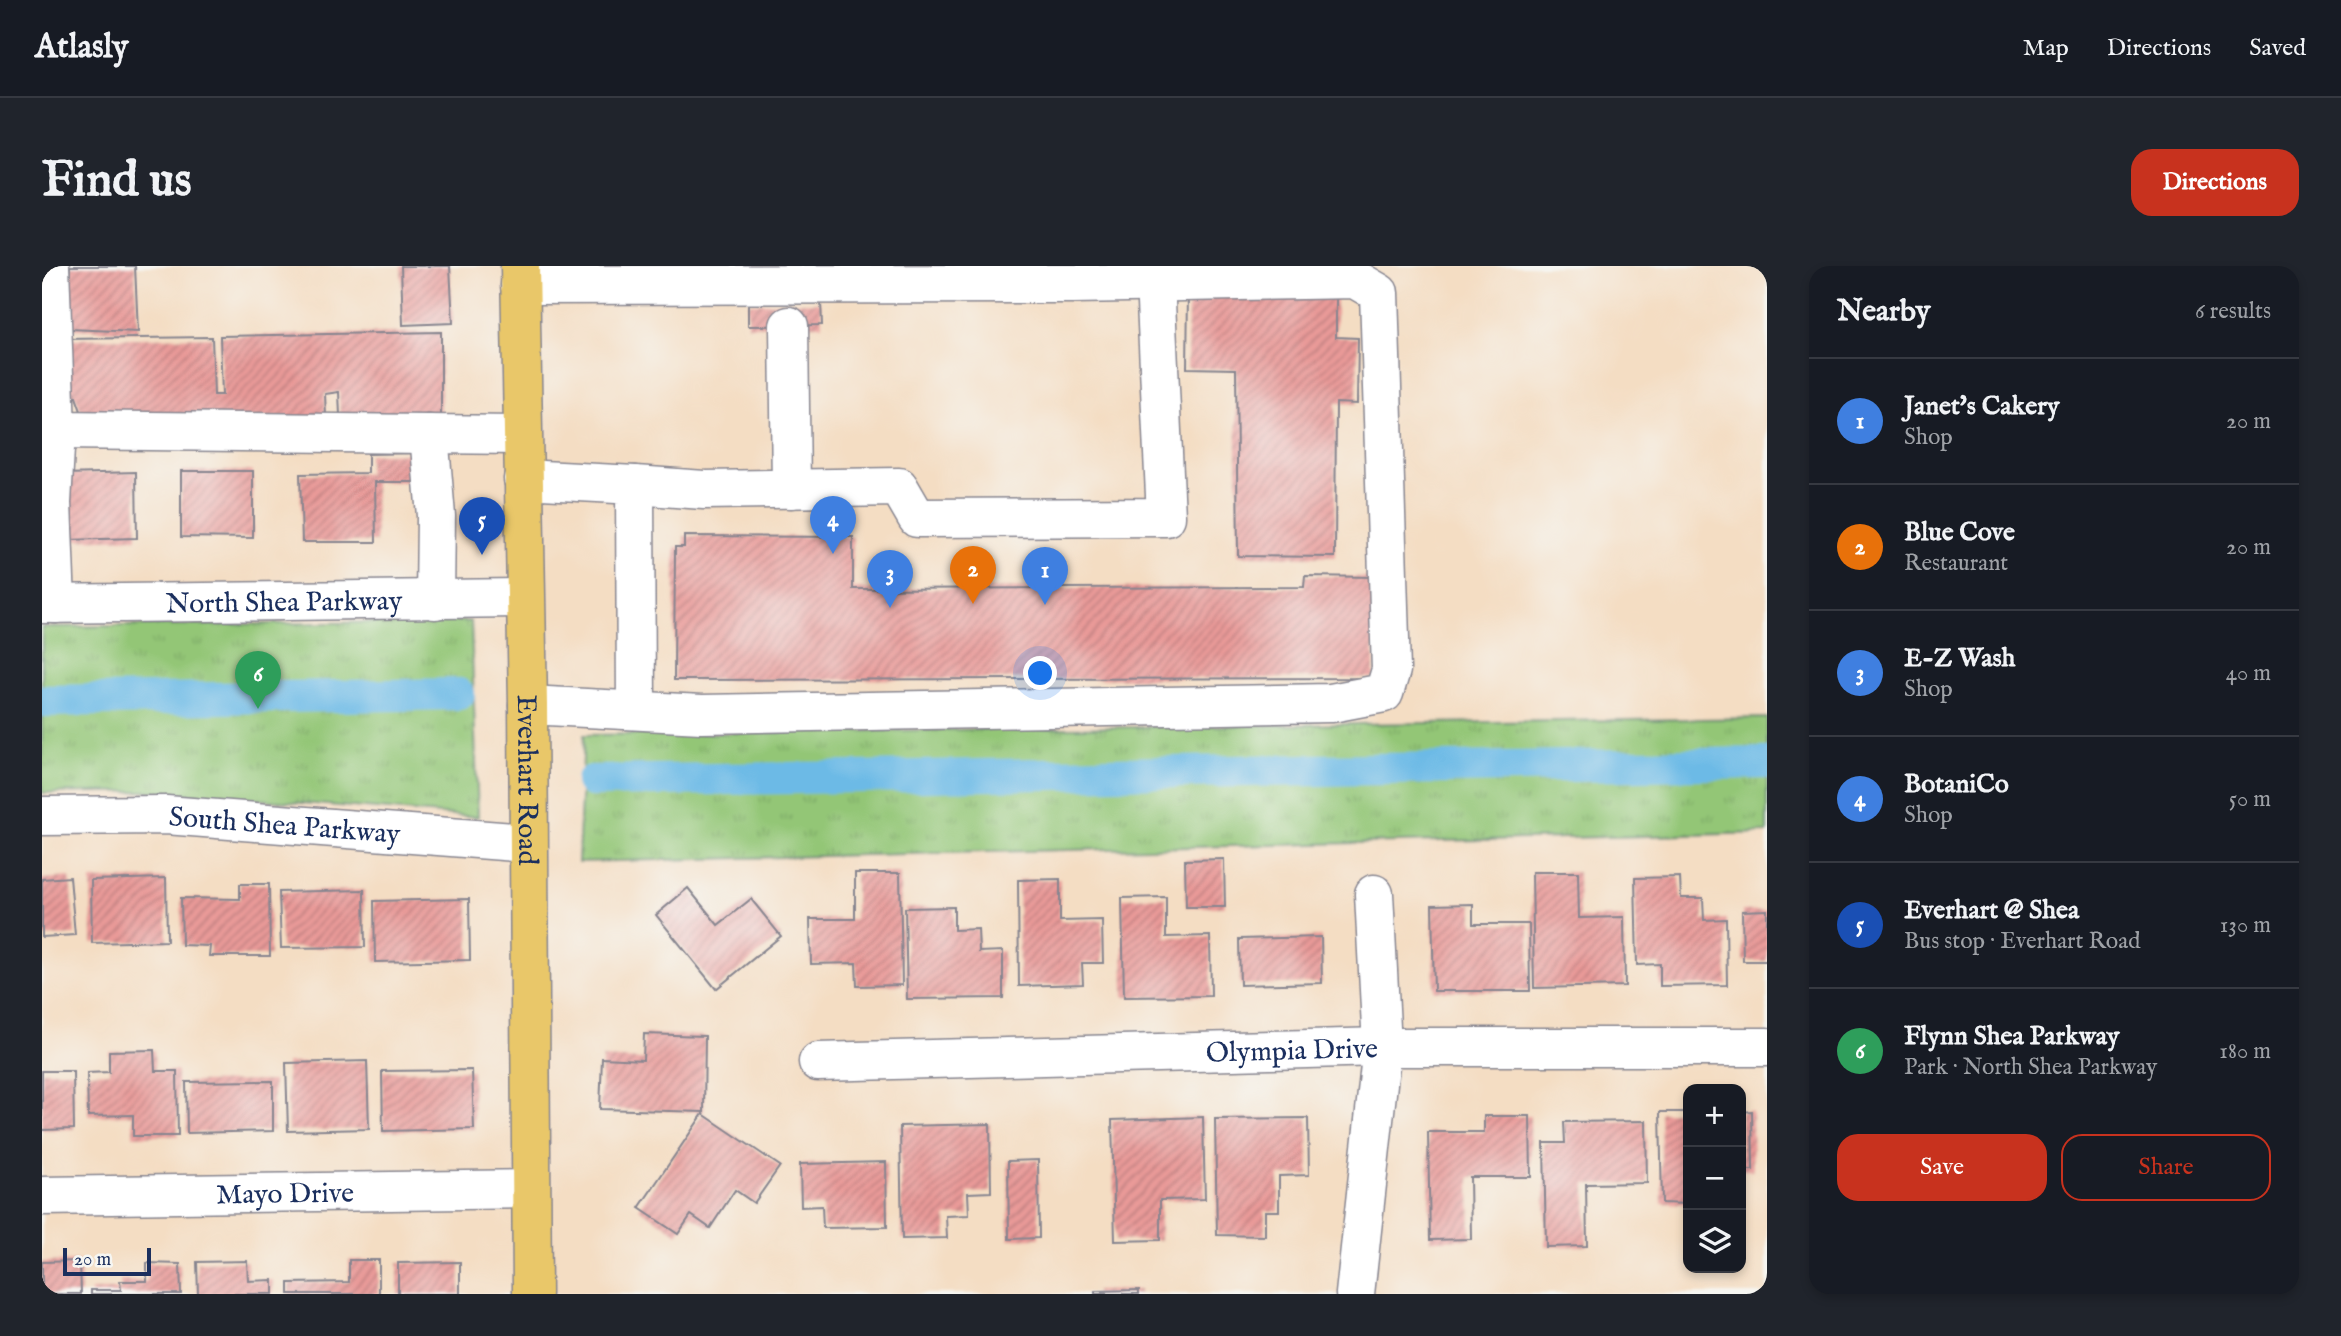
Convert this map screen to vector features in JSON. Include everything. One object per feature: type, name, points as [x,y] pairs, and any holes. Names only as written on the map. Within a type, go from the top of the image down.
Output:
[{"type":"main road","name":"Everhart Road","points":[[520,275],[528,705],[532,1294]]},
{"type":"street","points":[[49,604],[56,430],[50,266]]},
{"type":"street","points":[[520,275],[788,304],[1155,281],[1355,279],[1379,293],[1391,670],[1384,693],[1331,703],[970,712],[702,714],[528,705]]},
{"type":"street","points":[[523,479],[704,490],[900,487],[917,518],[1166,517],[1155,281]]},
{"type":"street","points":[[788,304],[791,489]]},
{"type":"street","points":[[56,430],[522,435]]},
{"type":"street","points":[[429,434],[436,516],[435,600]]},
{"type":"street","points":[[635,485],[636,710]]},
{"type":"street","name":"North Shea Parkway","points":[[49,604],[525,598]]},
{"type":"street","name":"South Shea Parkway","points":[[42,816],[166,815],[527,843]]},
{"type":"street","points":[[1355,1294],[1382,1047],[1374,894]]},
{"type":"street","name":"Olympia Drive","points":[[818,1062],[1382,1047],[1767,1047]]},
{"type":"street","name":"Mayo Drive","points":[[42,1196],[530,1189]]},
{"type":"green space","points":[[471,621],[478,817],[148,791],[42,793],[42,627]]},
{"type":"green space","points":[[1767,718],[1767,833],[578,862],[584,735]]},
{"type":"building","points":[[70,266],[135,266],[138,332],[70,329]]},
{"type":"building","points":[[401,266],[450,266],[453,323],[403,325]]},
{"type":"building","points":[[1188,293],[1336,294],[1336,337],[1358,338],[1357,404],[1336,403],[1335,557],[1238,556],[1236,369],[1187,368]]},
{"type":"building","points":[[821,302],[822,325],[748,326],[748,303]]},
{"type":"building","points":[[441,332],[441,415],[340,416],[339,392],[325,394],[326,417],[85,422],[76,397],[64,396],[64,339],[212,337],[214,395],[222,395],[220,336]]},
{"type":"building","points":[[422,453],[423,482],[375,482],[376,542],[302,542],[300,474],[368,473],[368,454]]},
{"type":"building","points":[[181,471],[253,471],[253,538],[181,537]]},
{"type":"building","points":[[136,472],[137,538],[66,540],[65,474]]},
{"type":"building","points":[[684,536],[853,537],[853,589],[1304,587],[1305,576],[1375,577],[1374,678],[674,680],[675,547],[684,547]]},
{"type":"building","points":[[1224,859],[1225,907],[1186,907],[1185,860]]},
{"type":"building","points":[[1532,872],[1578,872],[1579,918],[1624,917],[1625,986],[1534,988]]},
{"type":"building","points":[[855,873],[900,873],[902,985],[857,986],[856,963],[811,964],[810,919],[855,919]]},
{"type":"building","points":[[70,877],[75,935],[42,937],[42,879]]},
{"type":"building","points":[[1680,877],[1681,898],[1703,898],[1704,920],[1726,919],[1727,985],[1660,986],[1660,964],[1637,965],[1635,878]]},
{"type":"building","points":[[166,878],[167,941],[92,943],[91,880]]},
{"type":"building","points":[[1060,879],[1060,921],[1102,920],[1103,963],[1082,963],[1083,984],[1019,986],[1018,880]]},
{"type":"building","points":[[240,884],[269,884],[270,956],[209,956],[210,946],[182,945],[181,898],[240,899]]},
{"type":"building","points":[[688,888],[718,925],[751,899],[781,936],[716,989],[656,915]]},
{"type":"building","points":[[364,890],[365,947],[281,948],[279,892]]},
{"type":"building","points":[[1166,897],[1166,937],[1210,936],[1211,996],[1124,997],[1122,898]]},
{"type":"building","points":[[469,899],[470,960],[375,962],[374,901]]},
{"type":"building","points":[[1473,904],[1473,924],[1529,924],[1530,991],[1434,991],[1432,905]]},
{"type":"building","points":[[954,907],[954,930],[978,929],[979,952],[1003,951],[1003,998],[907,999],[905,908]]},
{"type":"building","points":[[1767,910],[1767,961],[1743,961],[1742,911]]},
{"type":"building","points":[[1321,937],[1322,983],[1240,985],[1239,939]]},
{"type":"building","points":[[644,1034],[705,1036],[704,1112],[600,1109],[602,1058],[643,1060]]},
{"type":"building","points":[[154,1050],[155,1071],[177,1071],[178,1136],[133,1136],[133,1115],[88,1116],[87,1073],[109,1072],[109,1051]]},
{"type":"building","points":[[367,1061],[369,1129],[288,1131],[286,1063]]},
{"type":"building","points":[[472,1070],[474,1129],[383,1131],[382,1071]]},
{"type":"building","points":[[42,1071],[73,1071],[74,1129],[42,1130]]},
{"type":"building","points":[[273,1081],[273,1131],[187,1133],[186,1082]]},
{"type":"building","points":[[1752,1111],[1753,1170],[1746,1170],[1746,1112]]},
{"type":"building","points":[[1660,1112],[1683,1112],[1683,1204],[1662,1203]]},
{"type":"building","points":[[703,1114],[780,1166],[754,1203],[735,1190],[710,1228],[691,1215],[678,1234],[639,1208]]},
{"type":"building","points":[[1484,1116],[1530,1116],[1531,1177],[1470,1177],[1471,1239],[1430,1240],[1428,1132],[1484,1132]]},
{"type":"building","points":[[1203,1117],[1205,1199],[1160,1200],[1160,1240],[1115,1241],[1112,1120]]},
{"type":"building","points":[[1308,1118],[1309,1175],[1279,1176],[1279,1211],[1265,1211],[1265,1236],[1217,1235],[1215,1119]]},
{"type":"building","points":[[1646,1121],[1647,1183],[1586,1184],[1587,1246],[1546,1247],[1544,1143],[1565,1143],[1564,1122]]},
{"type":"building","points":[[990,1124],[991,1192],[968,1193],[969,1215],[946,1216],[947,1238],[902,1239],[900,1126]]},
{"type":"building","points":[[1038,1160],[1039,1238],[1009,1239],[1008,1161]]},
{"type":"building","points":[[886,1162],[887,1227],[823,1228],[822,1206],[801,1207],[800,1164]]},
{"type":"building","points":[[349,1260],[379,1260],[379,1294],[289,1294],[289,1283],[349,1282]]},
{"type":"building","points":[[80,1261],[81,1294],[42,1294],[42,1262]]},
{"type":"building","points":[[247,1261],[248,1281],[273,1280],[273,1294],[198,1294],[197,1262]]},
{"type":"building","points":[[460,1262],[460,1294],[398,1294],[398,1263]]},
{"type":"building","points":[[147,1263],[180,1264],[181,1294],[91,1294],[91,1290],[121,1290],[120,1281],[147,1281]]},
{"type":"building","points":[[1139,1290],[1139,1294],[1095,1294],[1095,1291]]},
{"type":"waterway","points":[[42,701],[459,694]]},
{"type":"waterway","points":[[592,781],[1767,763]]},
{"type":"place","name":"BotaniCo","points":[[833,554]]},
{"type":"place","name":"Everhart @ Shea","points":[[482,555]]},
{"type":"place","name":"Blue Cove","points":[[973,604]]},
{"type":"place","name":"Janet's Cakery","points":[[1045,605]]},
{"type":"place","name":"E-Z Wash","points":[[890,608]]},
{"type":"place","name":"Flynn Shea Parkway","points":[[258,709]]}]
